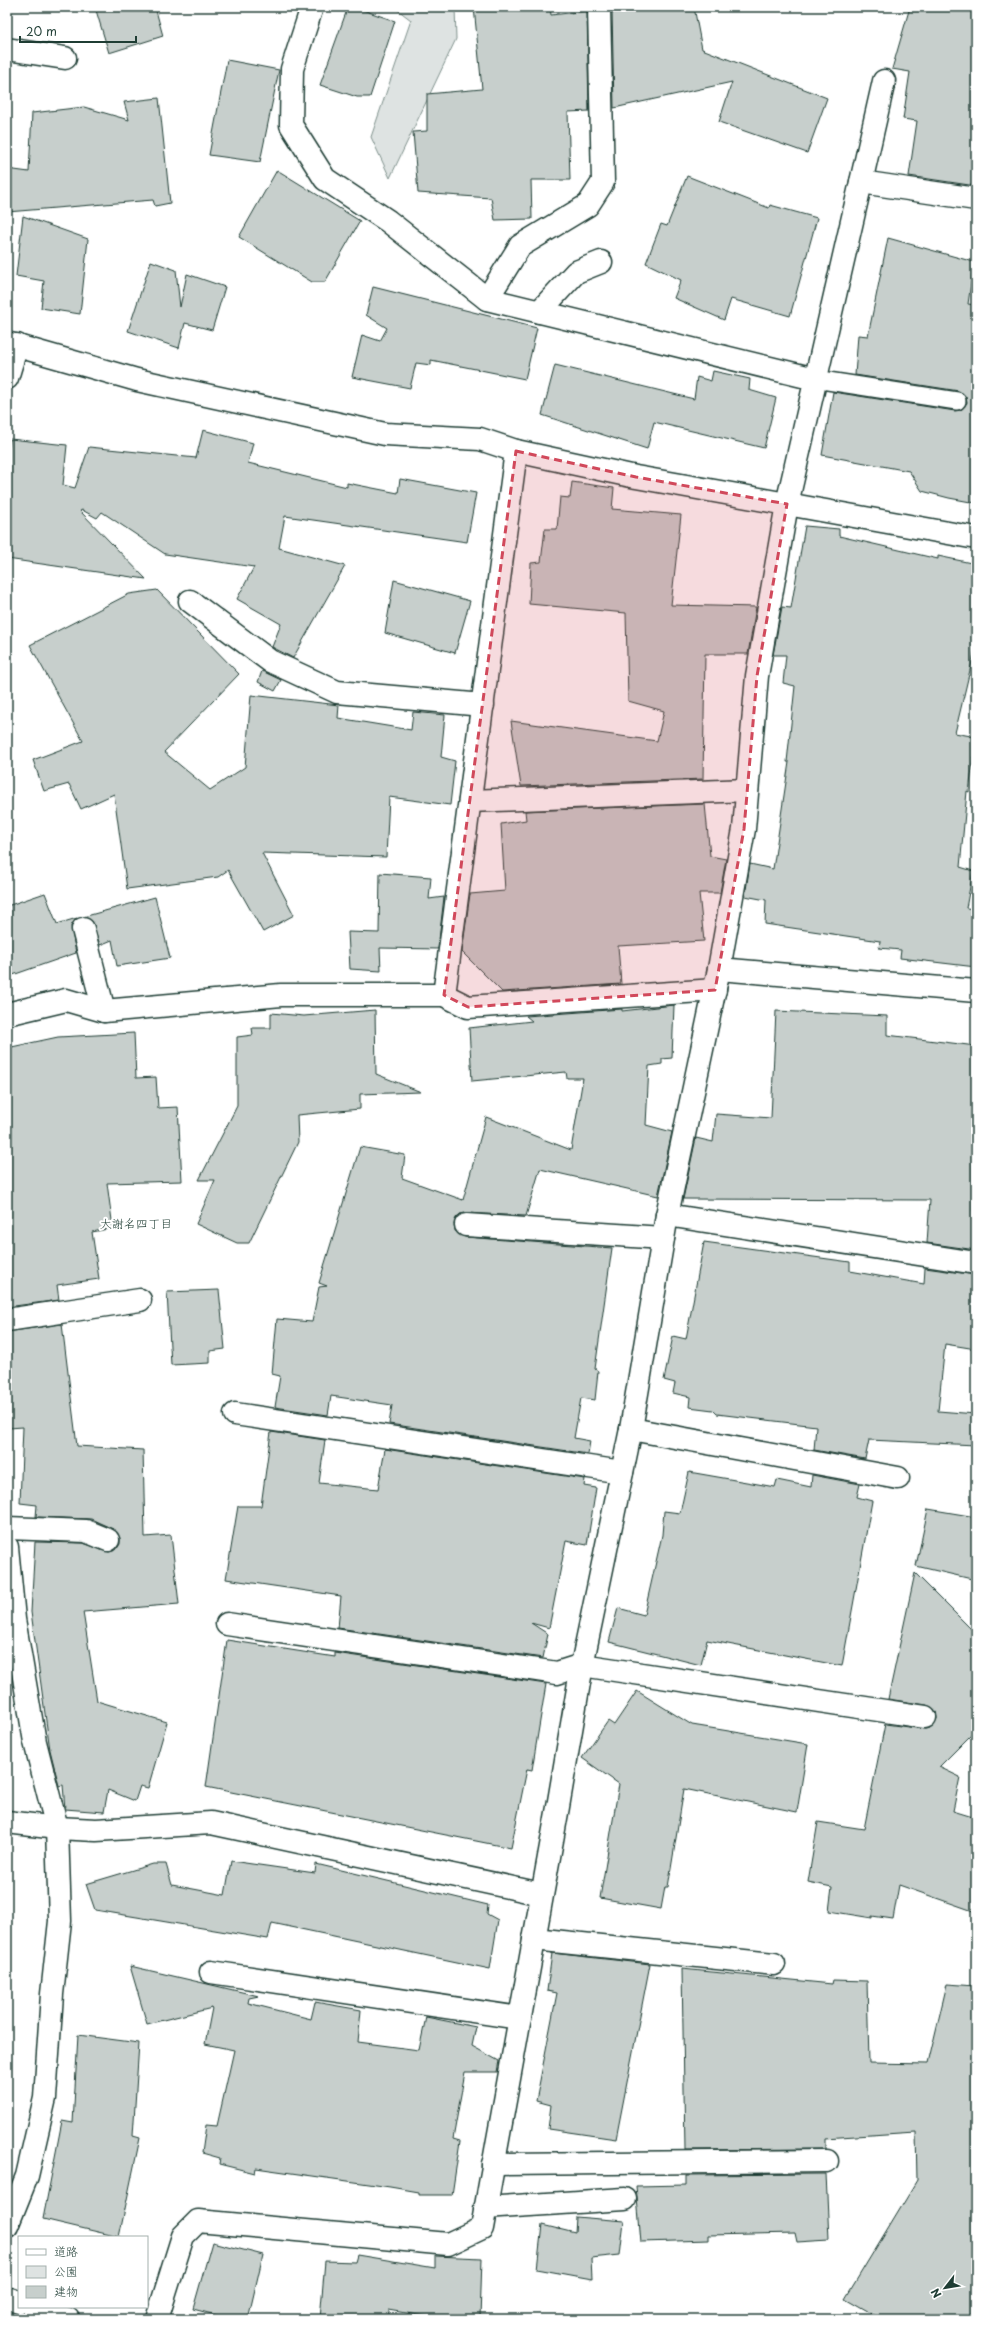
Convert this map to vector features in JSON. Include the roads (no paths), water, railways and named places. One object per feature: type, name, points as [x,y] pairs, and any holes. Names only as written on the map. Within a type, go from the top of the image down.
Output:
[{"type":"street","points":[[312,7],[292,69],[291,125],[325,179],[388,220],[487,299],[815,379]]},
{"type":"street","points":[[487,299],[520,246],[588,204],[603,182],[600,7]]},
{"type":"street","points":[[7,49],[65,58]]},
{"type":"street","points":[[157,2319],[183,2236],[198,2221],[448,2244],[482,2228],[541,1894],[558,1807],[582,1665],[631,1430],[667,1215],[715,990],[744,829],[746,790],[757,676],[787,504],[884,80]]},
{"type":"street","points":[[861,182],[976,199]]},
{"type":"street","points":[[539,312],[576,272],[602,262]]},
{"type":"street","points":[[7,378],[12,344],[137,380],[378,432],[480,439],[516,451],[636,477],[976,538]]},
{"type":"street","points":[[444,995],[516,451]]},
{"type":"street","points":[[190,601],[270,661],[337,692],[483,705]]},
{"type":"street","points":[[470,801],[746,790]]},
{"type":"street","points":[[83,929],[104,1012]]},
{"type":"street","points":[[719,968],[976,991]]},
{"type":"street","points":[[7,1014],[66,1000],[104,1012],[281,995],[444,995],[468,1007],[715,990]]},
{"type":"street","points":[[667,1215],[976,1263]]},
{"type":"street","points":[[466,1225],[663,1238]]},
{"type":"street","points":[[7,1320],[140,1300]]},
{"type":"street","points":[[235,1414],[622,1472]]},
{"type":"street","points":[[631,1430],[898,1478]]},
{"type":"street","points":[[7,1528],[86,1531],[108,1540]]},
{"type":"street","points":[[7,1547],[14,1619],[33,1734],[57,1828],[60,1922],[52,1994],[45,2098],[27,2176],[7,2226]]},
{"type":"street","points":[[227,1624],[557,1673],[582,1665],[925,1717]]},
{"type":"street","points":[[7,1822],[57,1828],[96,1830],[211,1823],[541,1894]]},
{"type":"street","points":[[534,1939],[774,1964]]},
{"type":"street","points":[[211,1972],[520,2018]]},
{"type":"street","points":[[493,2164],[827,2162]]},
{"type":"street","points":[[485,2208],[625,2199]]},
{"type":"street","points":[[7,2298],[18,2302]]},
{"type":"street","points":[[36,2308],[68,2319]]},
{"type":"lane","points":[[815,379],[957,401]]},
{"type":"district","name":"大謝名四丁目","points":[[136,1224]]}]
